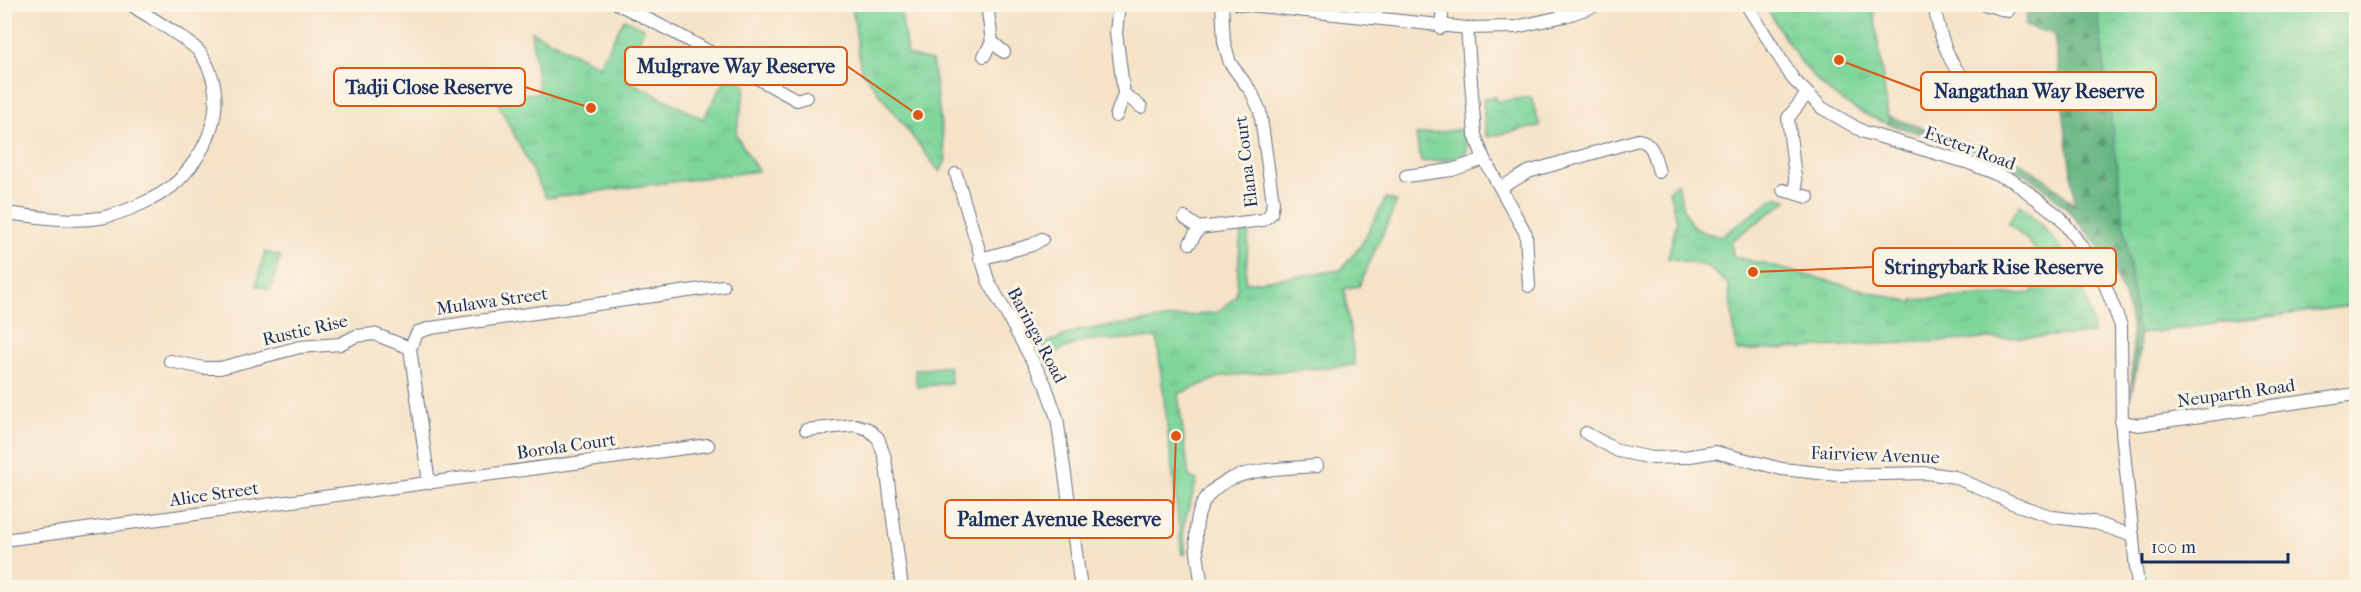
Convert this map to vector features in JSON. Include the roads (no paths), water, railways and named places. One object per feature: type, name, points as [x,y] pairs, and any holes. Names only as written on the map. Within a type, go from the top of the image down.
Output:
[{"type":"street","points":[[4,213],[54,219],[100,218],[143,203],[177,182],[208,139],[218,102],[212,76],[201,52],[130,4]]},
{"type":"street","points":[[618,4],[642,9],[797,100],[806,97]]},
{"type":"street","points":[[984,56],[992,42],[987,4]]},
{"type":"street","points":[[1116,116],[1124,94],[1116,33],[1119,4]]},
{"type":"street","name":"Elana Court","points":[[1199,228],[1263,220],[1271,214],[1273,202],[1260,111],[1252,93],[1230,63],[1224,42],[1222,4]]},
{"type":"street","points":[[1239,4],[1441,28],[1516,27],[1565,16],[1600,4]]},
{"type":"street","points":[[1441,28],[1443,4]]},
{"type":"street","name":"Exeter Road","points":[[1746,4],[1782,63],[1806,95],[1834,117],[1864,132],[1932,151],[2002,176],[2031,192],[2060,217],[2102,277],[2118,316],[2123,343],[2121,421],[2138,588]]},
{"type":"street","points":[[1934,4],[1944,45],[1954,67],[1965,82],[1986,97]]},
{"type":"street","points":[[1984,4],[2008,11]]},
{"type":"street","points":[[1467,28],[1475,135],[1484,159],[1502,187],[1526,234],[1529,286]]},
{"type":"street","points":[[992,42],[1004,52]]},
{"type":"street","points":[[1124,94],[1141,107]]},
{"type":"street","points":[[1783,190],[1803,195],[1788,118],[1806,95]]},
{"type":"street","points":[[1502,187],[1528,172],[1632,140],[1644,141],[1651,147],[1659,172]]},
{"type":"street","points":[[1406,176],[1452,170],[1484,159]]},
{"type":"street","name":"Baringa Road","points":[[956,174],[980,259],[999,303],[1045,384],[1057,418],[1081,588]]},
{"type":"street","points":[[1185,218],[1199,228],[1190,243]]},
{"type":"street","points":[[980,259],[1042,240]]},
{"type":"street","name":"Mulawa Street","points":[[410,348],[418,332],[431,328],[723,286]]},
{"type":"street","name":"Rustic Rise","points":[[170,361],[204,368],[220,368],[300,346],[340,344],[356,336],[374,334],[395,340],[410,348]]},
{"type":"street","points":[[410,348],[429,483]]},
{"type":"street","name":"Neuparth Road","points":[[2121,421],[2138,425],[2356,394]]},
{"type":"street","points":[[806,430],[855,425],[868,429],[878,438],[885,458],[902,588]]},
{"type":"street","name":"Fairview Avenue","points":[[1586,433],[1618,451],[1652,458],[1684,457],[1715,452],[1782,469],[1838,475],[1927,473],[1955,477],[2002,499],[2043,513],[2093,522],[2133,536]]},
{"type":"street","name":"Borola Court","points":[[429,483],[708,446]]},
{"type":"street","points":[[1202,588],[1196,535],[1199,516],[1207,498],[1221,483],[1238,474],[1317,466]]},
{"type":"street","name":"Alice Street","points":[[4,540],[429,483]]},
{"type":"place","name":"Nangathan Way Reserve","points":[[1839,60]]},
{"type":"place","name":"Tadji Close Reserve","points":[[591,108]]},
{"type":"place","name":"Mulgrave Way Reserve","points":[[918,115]]},
{"type":"place","name":"Stringybark Rise Reserve","points":[[1753,272]]},
{"type":"place","name":"Palmer Avenue Reserve","points":[[1176,436]]}]
